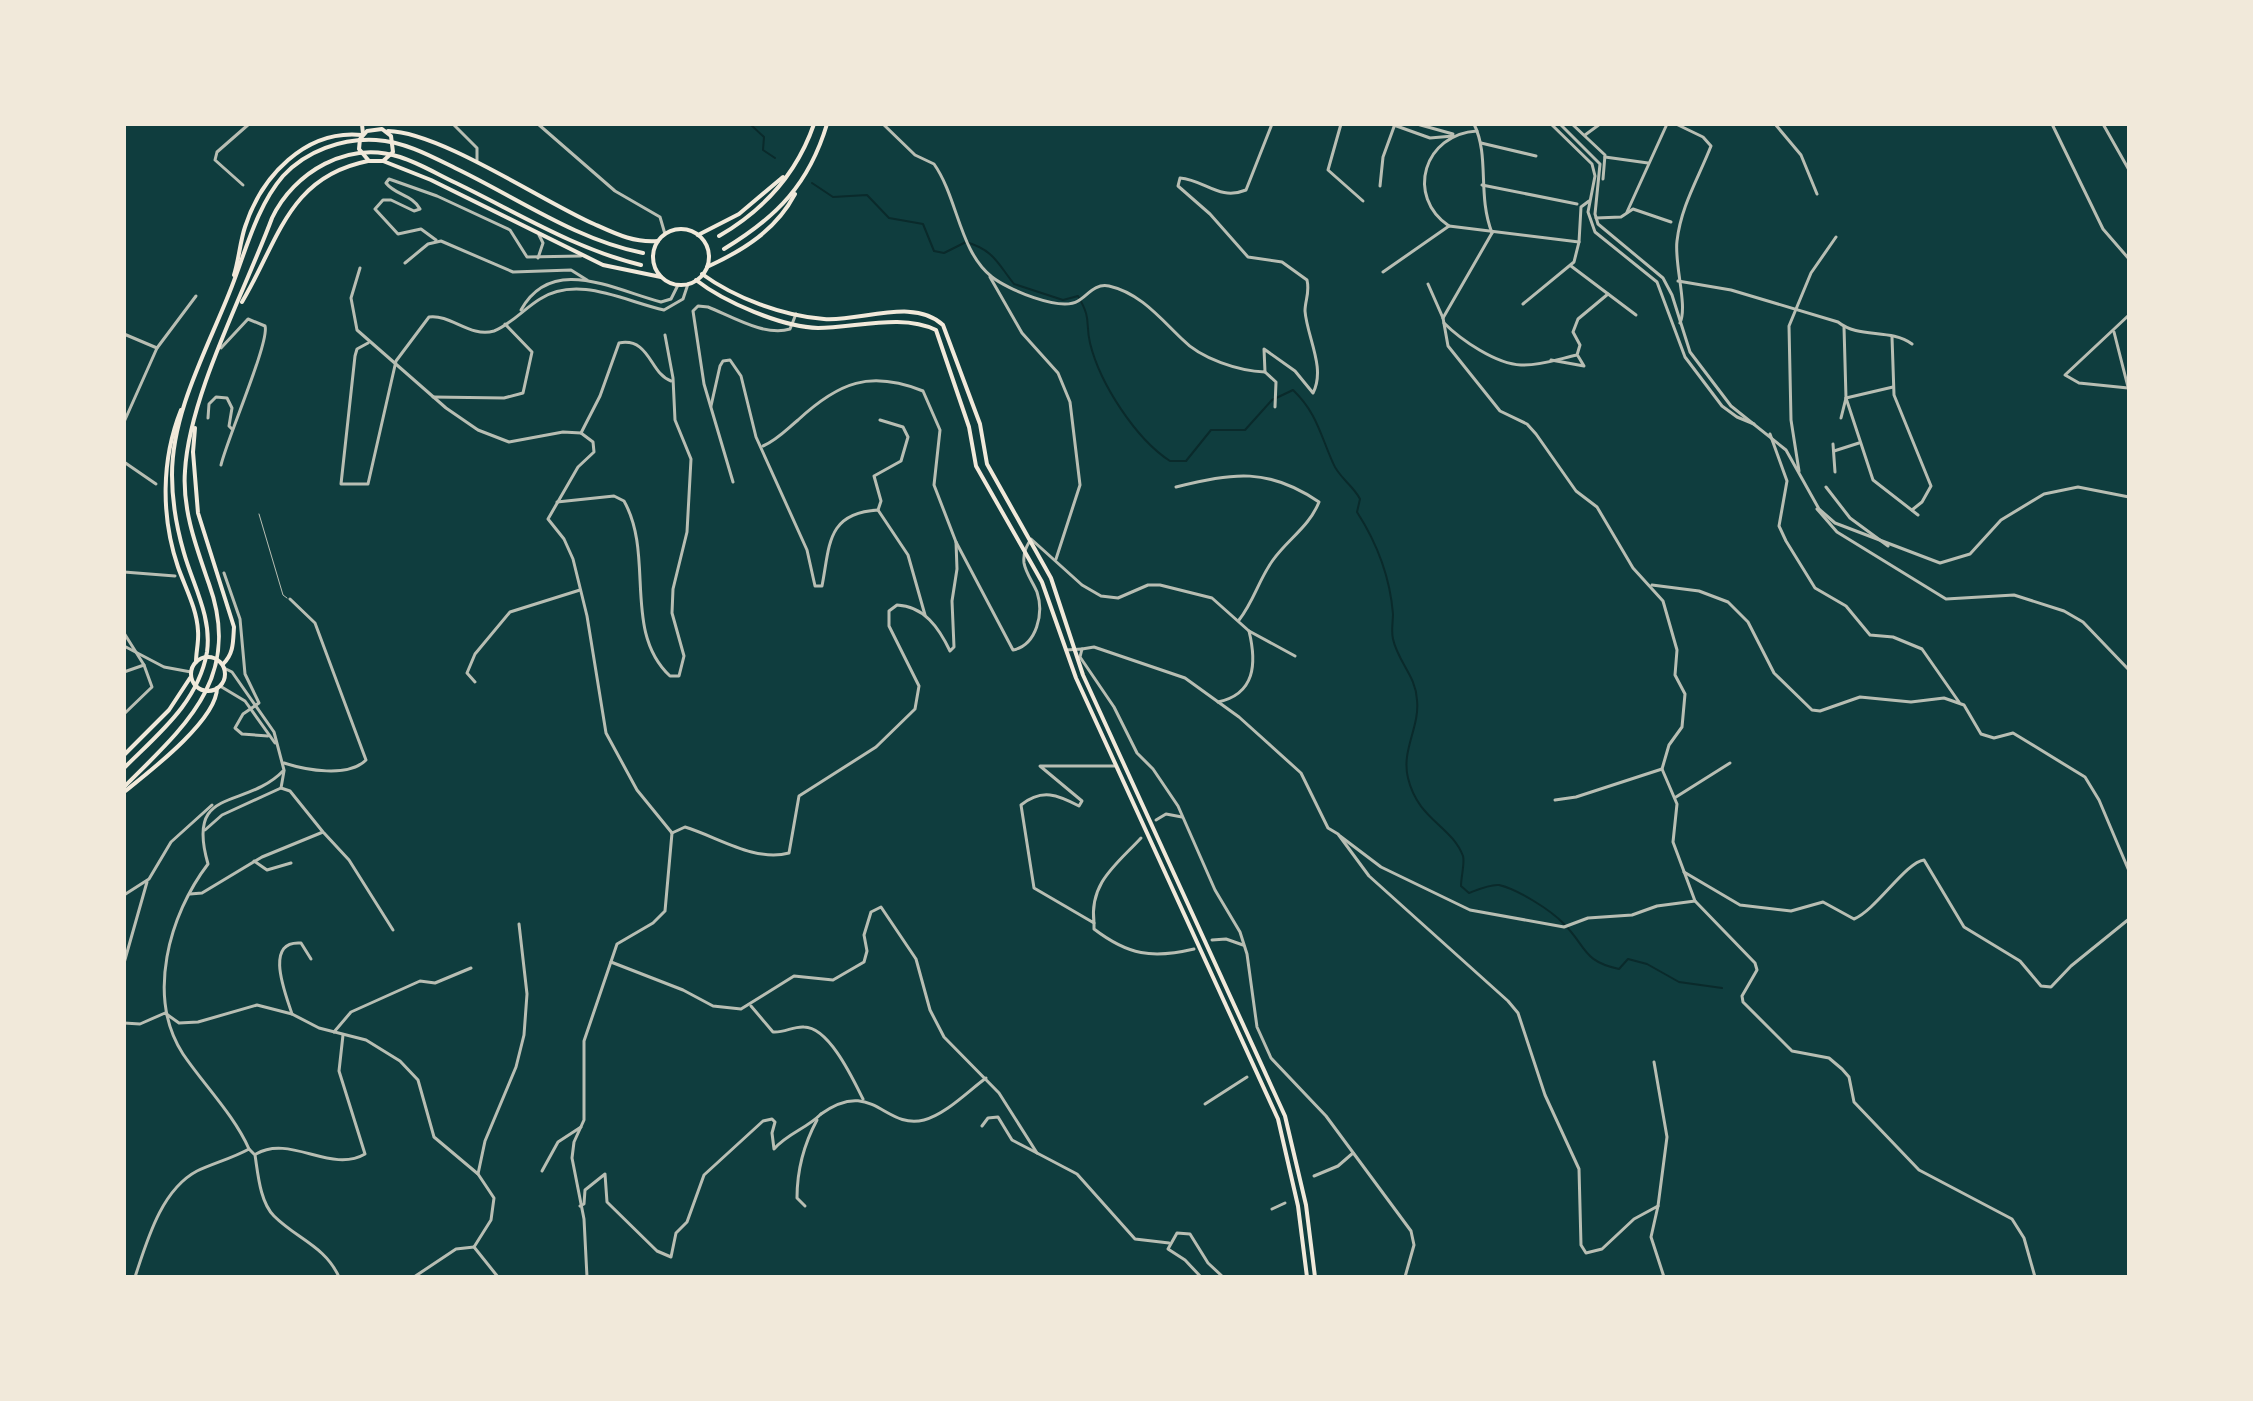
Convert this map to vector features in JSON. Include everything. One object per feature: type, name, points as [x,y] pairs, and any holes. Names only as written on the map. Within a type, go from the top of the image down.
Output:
[{"type":"main road","points":[[362,124],[359,149],[369,161]]},
{"type":"main road","points":[[719,236],[746,220],[770,199],[806,146],[814,124]]},
{"type":"main road","points":[[234,314],[299,196],[338,169],[369,161],[383,161],[431,180],[583,256],[633,274],[661,277],[678,285],[688,284],[707,267],[759,238],[784,214],[819,152],[827,124]]},
{"type":"main road","points":[[224,308],[244,229],[266,183],[307,146],[349,134],[362,135],[372,128],[423,138],[599,226],[639,243],[658,241]]},
{"type":"main road","points":[[383,128],[394,147],[383,161]]},
{"type":"main road","points":[[124,755],[169,710],[196,662],[198,632],[195,613],[169,541],[165,518],[172,438],[261,213],[283,177],[304,159],[338,144],[365,140],[400,143],[562,223],[608,243],[643,253]]},
{"type":"main road","points":[[124,789],[197,711],[213,677],[220,632],[217,604],[193,537],[184,474],[196,414],[234,314],[272,218],[281,201],[295,186],[312,170],[332,160],[353,155],[398,156],[603,256],[641,265]]},
{"type":"main road","points":[[698,235],[739,214],[790,170]]},
{"type":"main road","points":[[724,249],[755,231],[781,208],[801,181]]},
{"type":"main road","points":[[661,277],[653,259],[658,241],[665,234],[682,229],[698,235],[708,250],[707,267]]},
{"type":"main road","points":[[702,274],[733,293],[796,314],[826,319],[916,311],[934,316],[949,336],[980,424],[987,464],[1051,578],[1073,647],[1285,1116],[1306,1205],[1315,1277]]},
{"type":"main road","points":[[696,280],[730,302],[814,328],[910,322],[936,330],[969,427],[976,466],[1042,582],[1066,650],[1116,766],[1278,1119],[1298,1206],[1307,1277]]},
{"type":"main road","points":[[124,768],[186,705],[207,653],[207,634],[178,524],[172,477],[174,444],[195,379]]},
{"type":"main road","points":[[124,789],[196,728],[217,697],[223,666],[229,659],[233,644],[234,627],[198,513],[193,452],[196,414]]},
{"type":"main road","points":[[196,662],[210,656],[223,666]]},
{"type":"main road","points":[[191,674],[199,689],[219,687]]},
{"type":"street","points":[[243,185],[215,160],[217,152],[249,124]]},
{"type":"street","points":[[453,124],[477,148],[477,164]]},
{"type":"street","points":[[538,124],[615,191],[660,217],[665,234]]},
{"type":"street","points":[[883,124],[915,155],[937,169],[969,245],[1022,333],[1058,373],[1070,402],[1080,485],[1056,559]]},
{"type":"street","points":[[1265,372],[1264,349],[1295,371],[1313,393],[1316,388],[1317,375],[1305,307],[1310,297],[1307,280],[1282,262],[1248,257],[1210,214],[1178,186],[1180,178],[1222,194],[1246,190],[1272,124]]},
{"type":"street","points":[[1341,124],[1328,170],[1363,201]]},
{"type":"street","points":[[1380,186],[1383,157],[1394,124],[1438,139],[1477,131]]},
{"type":"street","points":[[1417,124],[1457,135]]},
{"type":"street","points":[[1443,321],[1492,233],[1483,201],[1481,143],[1474,124]]},
{"type":"street","points":[[1551,124],[1592,164],[1595,176],[1589,201],[1589,218],[1595,232],[1648,272],[1662,290],[1685,357],[1722,406],[1754,424]]},
{"type":"street","points":[[1560,124],[1600,164],[1596,218]]},
{"type":"street","points":[[1572,124],[1605,157],[1606,171],[1601,182]]},
{"type":"street","points":[[1585,135],[1600,124]]},
{"type":"street","points":[[1627,212],[1667,124]]},
{"type":"street","points":[[1676,124],[1703,137],[1711,146],[1687,195],[1677,243],[1678,281],[1683,309],[1680,323]]},
{"type":"street","points":[[1775,124],[1801,155],[1817,194]]},
{"type":"street","points":[[2052,124],[2103,229],[2129,259]]},
{"type":"street","points":[[2103,124],[2129,170]]},
{"type":"street","points":[[1457,135],[1433,156],[1425,175],[1428,205],[1449,226],[1579,242]]},
{"type":"street","points":[[1481,143],[1536,156]]},
{"type":"street","points":[[1605,157],[1650,163]]},
{"type":"street","points":[[583,256],[527,257],[510,230],[437,196],[389,179],[386,183],[388,187],[416,201],[420,209],[414,211],[383,200],[375,209],[377,216],[398,234],[421,229],[436,240],[513,272],[571,270],[587,280],[661,302],[671,299],[678,285]]},
{"type":"street","points":[[1482,185],[1577,204]]},
{"type":"street","points":[[1589,201],[1607,235],[1663,278],[1690,352],[1720,394],[1786,450],[1818,514],[1837,532],[1946,599],[2014,595],[2064,611],[2083,622],[2129,670]]},
{"type":"street","points":[[1523,304],[1571,266],[1579,242],[1581,207],[1589,201]]},
{"type":"street","points":[[1596,218],[1621,217],[1633,209],[1671,222]]},
{"type":"street","points":[[1383,272],[1449,226]]},
{"type":"street","points":[[537,233],[543,243],[538,258]]},
{"type":"street","points":[[1798,473],[1801,466],[1791,420],[1788,348],[1794,310],[1811,273],[1836,237]]},
{"type":"street","points":[[405,263],[436,240]]},
{"type":"street","points":[[1571,266],[1636,315]]},
{"type":"street","points":[[360,268],[351,298],[357,330],[368,343],[398,364],[433,397],[478,430],[509,442],[581,433],[593,442],[594,452],[578,467],[555,502],[548,519],[564,539],[580,590],[606,733],[637,790],[672,833],[665,911],[653,923],[621,940],[584,1041],[581,1127],[572,1158],[587,1277]]},
{"type":"street","points":[[989,275],[1009,288],[1054,303],[1080,299],[1098,286],[1122,291],[1142,302],[1196,351],[1241,369],[1265,372],[1276,382],[1275,401]]},
{"type":"street","points":[[519,314],[530,294],[555,280],[587,280]]},
{"type":"street","points":[[1678,281],[1731,290],[1844,327],[1892,336],[1912,344]]},
{"type":"street","points":[[368,343],[357,349],[355,356],[355,383],[341,484],[368,484],[387,408],[389,387],[398,364],[396,361],[429,317],[440,317],[492,332],[558,290],[574,288],[664,310],[683,299],[688,284]]},
{"type":"street","points":[[1428,284],[1443,321],[1448,346],[1490,400],[1536,434],[1576,491],[1597,507],[1633,568],[1652,585],[1663,601],[1675,637],[1674,668],[1685,694],[1682,727],[1669,745],[1662,769],[1678,814],[1673,842],[1695,901],[1755,963],[1757,970],[1742,996],[1743,1002],[1758,1015],[1764,1027],[1792,1051],[1803,1056],[1829,1058],[1842,1069],[1849,1077],[1854,1102],[1926,1174],[2012,1219],[2024,1238],[2035,1277]]},
{"type":"street","points":[[1551,360],[1584,366],[1577,355],[1580,345],[1573,332],[1578,319],[1608,294]]},
{"type":"street","points":[[124,422],[157,348],[196,296]]},
{"type":"street","points":[[733,482],[711,406],[693,311],[698,306],[708,307],[770,330],[784,331],[796,314]]},
{"type":"street","points":[[2114,332],[2128,388],[2088,385],[2065,375],[2129,315]]},
{"type":"street","points":[[221,348],[248,319],[265,326],[261,359],[232,429],[221,465]]},
{"type":"street","points":[[1443,321],[1455,335],[1509,363],[1523,365],[1577,355]]},
{"type":"street","points":[[433,397],[504,398],[523,393],[532,352],[505,324]]},
{"type":"street","points":[[1844,327],[1846,398],[1859,443],[1876,484],[1918,515]]},
{"type":"street","points":[[124,334],[157,348]]},
{"type":"street","points":[[555,502],[571,503],[614,496],[624,501],[634,529],[649,652],[675,677],[682,672],[684,656],[672,613],[673,589],[687,532],[690,452],[675,420],[665,335]]},
{"type":"street","points":[[1892,336],[1893,387],[1931,486],[1922,502],[1912,510]]},
{"type":"street","points":[[581,433],[600,396],[619,343],[636,344],[647,353],[665,379],[671,381]]},
{"type":"street","points":[[711,406],[720,366],[730,360],[741,376],[753,427],[784,506],[807,550],[815,586],[822,586],[826,550],[838,527],[853,515],[878,510]]},
{"type":"street","points":[[763,446],[785,433],[822,400],[859,381],[901,382],[923,391],[940,430],[933,475],[956,542],[1013,650],[1031,638],[1039,616],[1038,595],[1024,564],[1024,552],[1031,539],[1082,585],[1101,596],[1118,598],[1148,585],[1160,585],[1212,598],[1249,631],[1295,656]]},
{"type":"street","points":[[1846,398],[1893,387]]},
{"type":"street","points":[[208,418],[209,404],[216,397],[227,398],[232,429]]},
{"type":"street","points":[[1841,418],[1846,398]]},
{"type":"street","points":[[878,510],[881,501],[874,476],[901,461],[908,437],[903,427],[880,420]]},
{"type":"street","points":[[1770,434],[1787,481],[1779,526],[1815,588],[1846,606],[1870,635],[1893,637],[1922,649],[1981,734],[1994,738],[2019,735],[2085,777],[2099,800],[2129,871]]},
{"type":"street","points":[[1834,451],[1859,443]]},
{"type":"street","points":[[1833,444],[1835,472]]},
{"type":"street","points":[[124,462],[156,484]]},
{"type":"street","points":[[1176,487],[1231,474],[1253,474],[1298,488],[1319,502],[1311,521],[1271,563],[1254,601],[1239,620]]},
{"type":"street","points":[[1826,487],[1850,518],[1888,546]]},
{"type":"street","points":[[1814,502],[1835,523],[1931,561],[1947,562],[1970,554],[2001,520],[2044,494],[2078,487],[2109,490],[2129,497]]},
{"type":"street","points":[[878,510],[908,555],[925,615]]},
{"type":"street","points":[[672,833],[685,827],[753,852],[789,853],[799,796],[876,747],[915,709],[919,686],[887,617],[897,605],[913,607],[925,615],[943,635],[950,651],[953,650],[956,542]]},
{"type":"street","points":[[124,572],[175,576]]},
{"type":"street","points":[[224,573],[240,619],[245,674],[259,703],[243,714],[235,728],[242,734],[268,736]]},
{"type":"street","points":[[1652,585],[1699,591],[1728,602],[1748,622],[1774,673],[1812,710],[1868,697],[1911,702],[1944,698],[1959,702]]},
{"type":"street","points":[[475,682],[467,673],[475,654],[510,612],[580,590]]},
{"type":"street","points":[[284,763],[314,771],[359,766],[366,760],[315,623],[290,599]]},
{"type":"street","points":[[1218,702],[1235,699],[1247,686],[1253,650],[1249,631]]},
{"type":"street","points":[[124,633],[144,665],[152,687],[124,714]]},
{"type":"street","points":[[124,646],[191,674]]},
{"type":"street","points":[[1066,650],[1094,647],[1185,678],[1301,773],[1328,828],[1381,867],[1470,910],[1566,927],[1588,918],[1604,918],[1695,901]]},
{"type":"street","points":[[1082,649],[1080,657],[1114,707],[1137,753],[1153,769],[1183,817],[1196,851],[1245,945],[1257,1027],[1271,1058],[1326,1116],[1411,1231],[1414,1245],[1405,1277]]},
{"type":"street","points":[[124,672],[144,665]]},
{"type":"street","points":[[223,666],[232,672],[274,732],[284,763],[281,788]]},
{"type":"street","points":[[219,687],[245,701],[277,746]]},
{"type":"street","points":[[1674,799],[1730,763]]},
{"type":"street","points":[[1094,923],[1034,888],[1021,805],[1039,794],[1050,794],[1082,805],[1079,797],[1040,770],[1043,764],[1116,766]]},
{"type":"street","points":[[1555,800],[1576,797],[1662,769]]},
{"type":"street","points":[[124,963],[149,879],[171,842],[212,805],[255,790],[284,770]]},
{"type":"street","points":[[281,788],[296,797],[349,860],[393,930]]},
{"type":"street","points":[[203,832],[222,815],[281,788]]},
{"type":"street","points":[[212,805],[203,832],[208,864],[176,924],[167,960],[165,1013],[182,1052],[255,1155],[263,1195],[274,1216],[321,1249],[338,1276]]},
{"type":"street","points":[[1156,820],[1166,814],[1183,817]]},
{"type":"street","points":[[190,894],[202,893],[254,861],[323,832]]},
{"type":"street","points":[[1338,834],[1369,876],[1425,929],[1488,979],[1521,1021],[1545,1095],[1579,1169],[1581,1245],[1586,1253],[1602,1249],[1634,1219],[1658,1206]]},
{"type":"street","points":[[1141,838],[1099,883],[1092,907],[1094,929],[1145,956],[1194,949]]},
{"type":"street","points":[[1684,872],[1740,905],[1791,911],[1823,902],[1854,919],[1900,881],[1913,863],[1924,860],[1964,927],[2020,961],[2041,986],[2051,987],[2071,966],[2129,919]]},
{"type":"street","points":[[254,861],[267,870],[291,863]]},
{"type":"street","points":[[124,895],[149,879]]},
{"type":"street","points":[[611,962],[683,990],[713,1006],[741,1009],[751,1006],[794,976],[833,980],[864,962],[868,919],[871,912],[881,907],[916,959],[930,1010],[944,1037],[986,1078],[1037,1153]]},
{"type":"street","points":[[478,1174],[485,1141],[516,1067],[524,1035],[527,994],[519,924]]},
{"type":"street","points":[[1212,940],[1226,939],[1245,945]]},
{"type":"street","points":[[292,1014],[279,958],[283,949],[293,942],[301,943],[311,959]]},
{"type":"street","points":[[334,1032],[351,1012],[420,981],[435,983],[471,968]]},
{"type":"street","points":[[165,1013],[179,1023],[198,1022],[252,1006],[292,1014],[334,1032],[366,1040],[413,1072],[426,1101],[434,1137],[478,1174],[495,1204],[491,1220],[474,1247]]},
{"type":"street","points":[[751,1006],[765,1027],[773,1032],[802,1026],[822,1034],[837,1050],[864,1101]]},
{"type":"street","points":[[124,1023],[140,1024],[165,1013]]},
{"type":"street","points":[[255,1155],[277,1147],[321,1157],[357,1159],[365,1154],[339,1071],[343,1035]]},
{"type":"street","points":[[1266,1063],[1271,1058]]},
{"type":"street","points":[[1654,1062],[1667,1137],[1651,1237],[1664,1277]]},
{"type":"street","points":[[1205,1104],[1247,1077]]},
{"type":"street","points":[[580,1206],[584,1204],[585,1190],[605,1174],[607,1202],[657,1251],[671,1257],[676,1233],[687,1222],[697,1190],[713,1166],[763,1121],[772,1119],[775,1122],[772,1133],[774,1149],[786,1136],[807,1127],[821,1114],[857,1098],[910,1122],[925,1120],[986,1078]]},
{"type":"street","points":[[805,1206],[797,1198],[801,1161],[821,1114]]},
{"type":"street","points":[[982,1126],[988,1118],[998,1117],[1012,1140],[1077,1174],[1135,1239],[1145,1243],[1169,1243]]},
{"type":"street","points":[[542,1171],[558,1142],[581,1127]]},
{"type":"street","points":[[135,1277],[152,1227],[182,1182],[197,1171],[249,1149]]},
{"type":"street","points":[[1314,1176],[1338,1166],[1353,1153]]},
{"type":"street","points":[[1272,1209],[1285,1203]]},
{"type":"street","points":[[1201,1277],[1185,1260],[1168,1249],[1177,1233],[1190,1234],[1208,1263],[1223,1277]]},
{"type":"street","points":[[414,1277],[456,1249],[474,1247]]},
{"type":"street","points":[[474,1247],[498,1277]]},
{"type":"lane","points":[[259,514],[283,595],[290,599]]},
{"type":"waterway","points":[[750,124],[764,137],[763,150],[775,158]]},
{"type":"waterway","points":[[812,183],[833,197],[867,195],[889,218],[923,224],[934,251],[944,253],[966,242],[989,254],[1014,284],[1063,300],[1078,296],[1087,316],[1095,359],[1111,393],[1132,425],[1170,461],[1186,461],[1211,430],[1245,430],[1272,400],[1293,390],[1313,416],[1336,468],[1360,499],[1357,512],[1371,536],[1389,587],[1393,639],[1416,691],[1416,720],[1406,768],[1408,778],[1419,804],[1458,845],[1464,862],[1461,886],[1469,893],[1499,885],[1524,895],[1558,918],[1591,957],[1607,966],[1619,969],[1628,959],[1647,964],[1679,982],[1722,988]]}]
